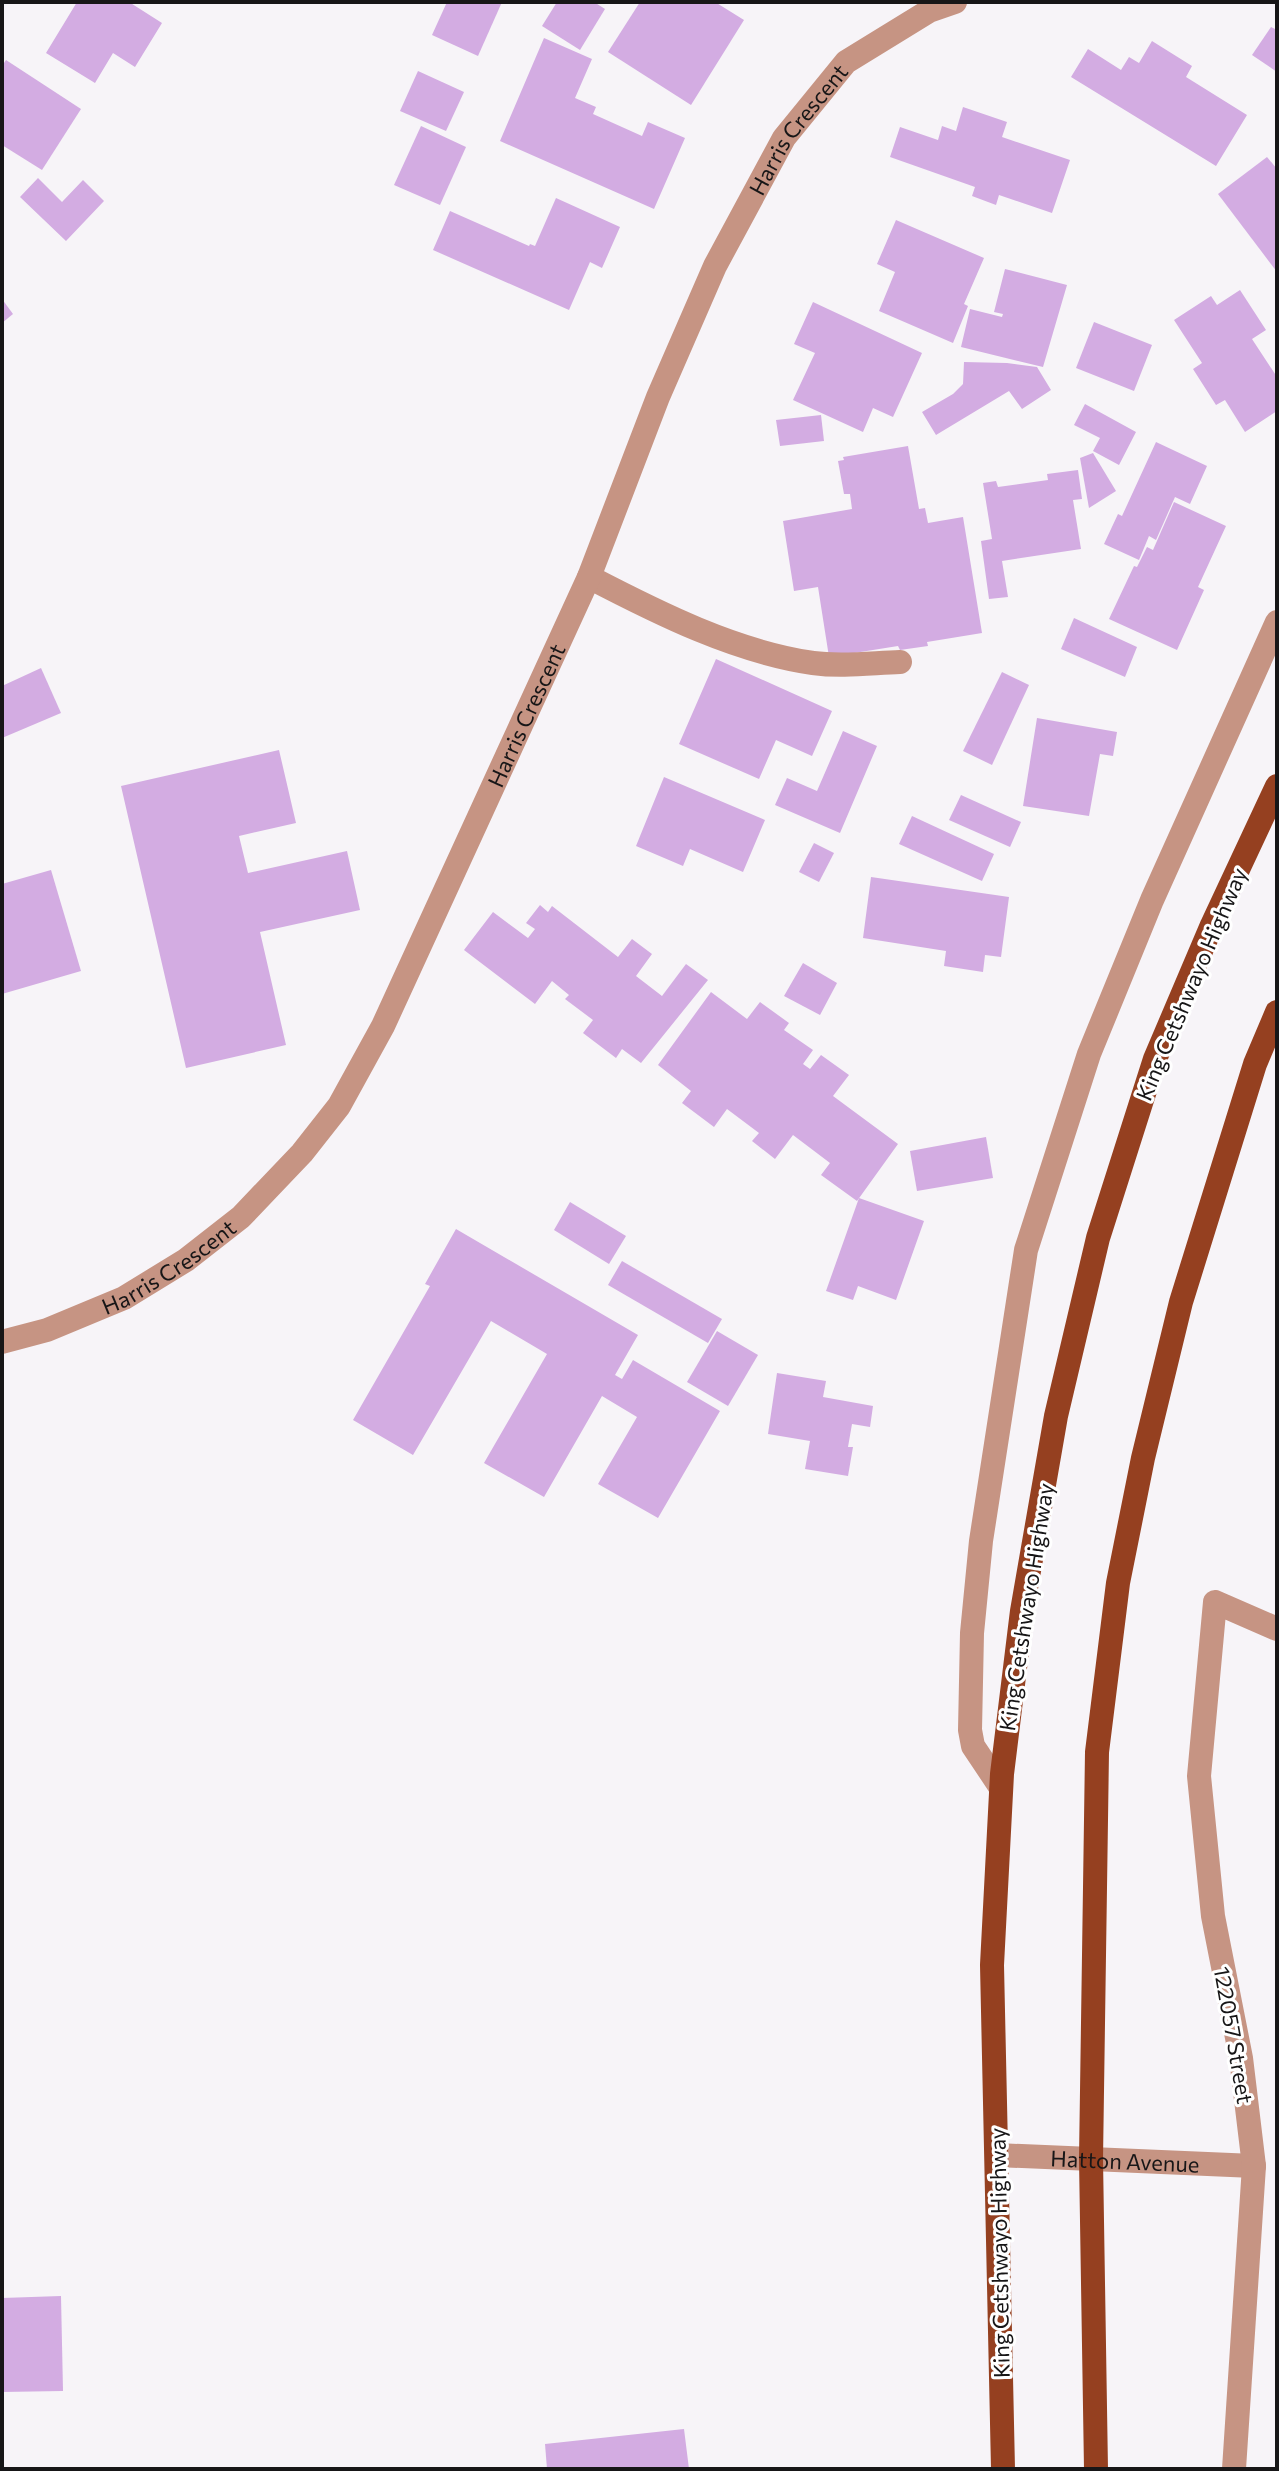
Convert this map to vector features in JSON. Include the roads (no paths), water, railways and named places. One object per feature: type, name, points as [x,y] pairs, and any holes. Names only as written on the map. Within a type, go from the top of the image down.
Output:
[{"type":"main road","name":"King Cetshwayo Highway","points":[[1003,2469],[992,1965],[1001,1788],[1022,1611],[1056,1416],[1098,1238],[1155,1059],[1212,925],[1277,786]]},
{"type":"main road","points":[[1096,2469],[1091,2159],[1097,1752],[1118,1583],[1143,1458],[1181,1302],[1255,1064],[1277,1012]]},
{"type":"street","name":"Harris Crescent","points":[[2,1342],[47,1330],[124,1298],[186,1260],[241,1217],[302,1153],[339,1106],[400,989],[589,577],[658,397],[715,266],[784,138],[846,62],[929,11],[955,2]]},
{"type":"street","points":[[589,577],[656,612],[776,655],[825,664],[900,662]]},
{"type":"street","points":[[1001,1788],[971,1738],[972,1633],[981,1541],[1026,1250],[1089,1054],[1152,900],[1277,622]]},
{"type":"street","name":"122057 Street","points":[[1234,2469],[1254,2166],[1241,2058],[1213,1916],[1199,1776],[1215,1602],[1277,1629]]},
{"type":"street","name":"Hatton Avenue","points":[[997,2155],[1254,2166]]}]
